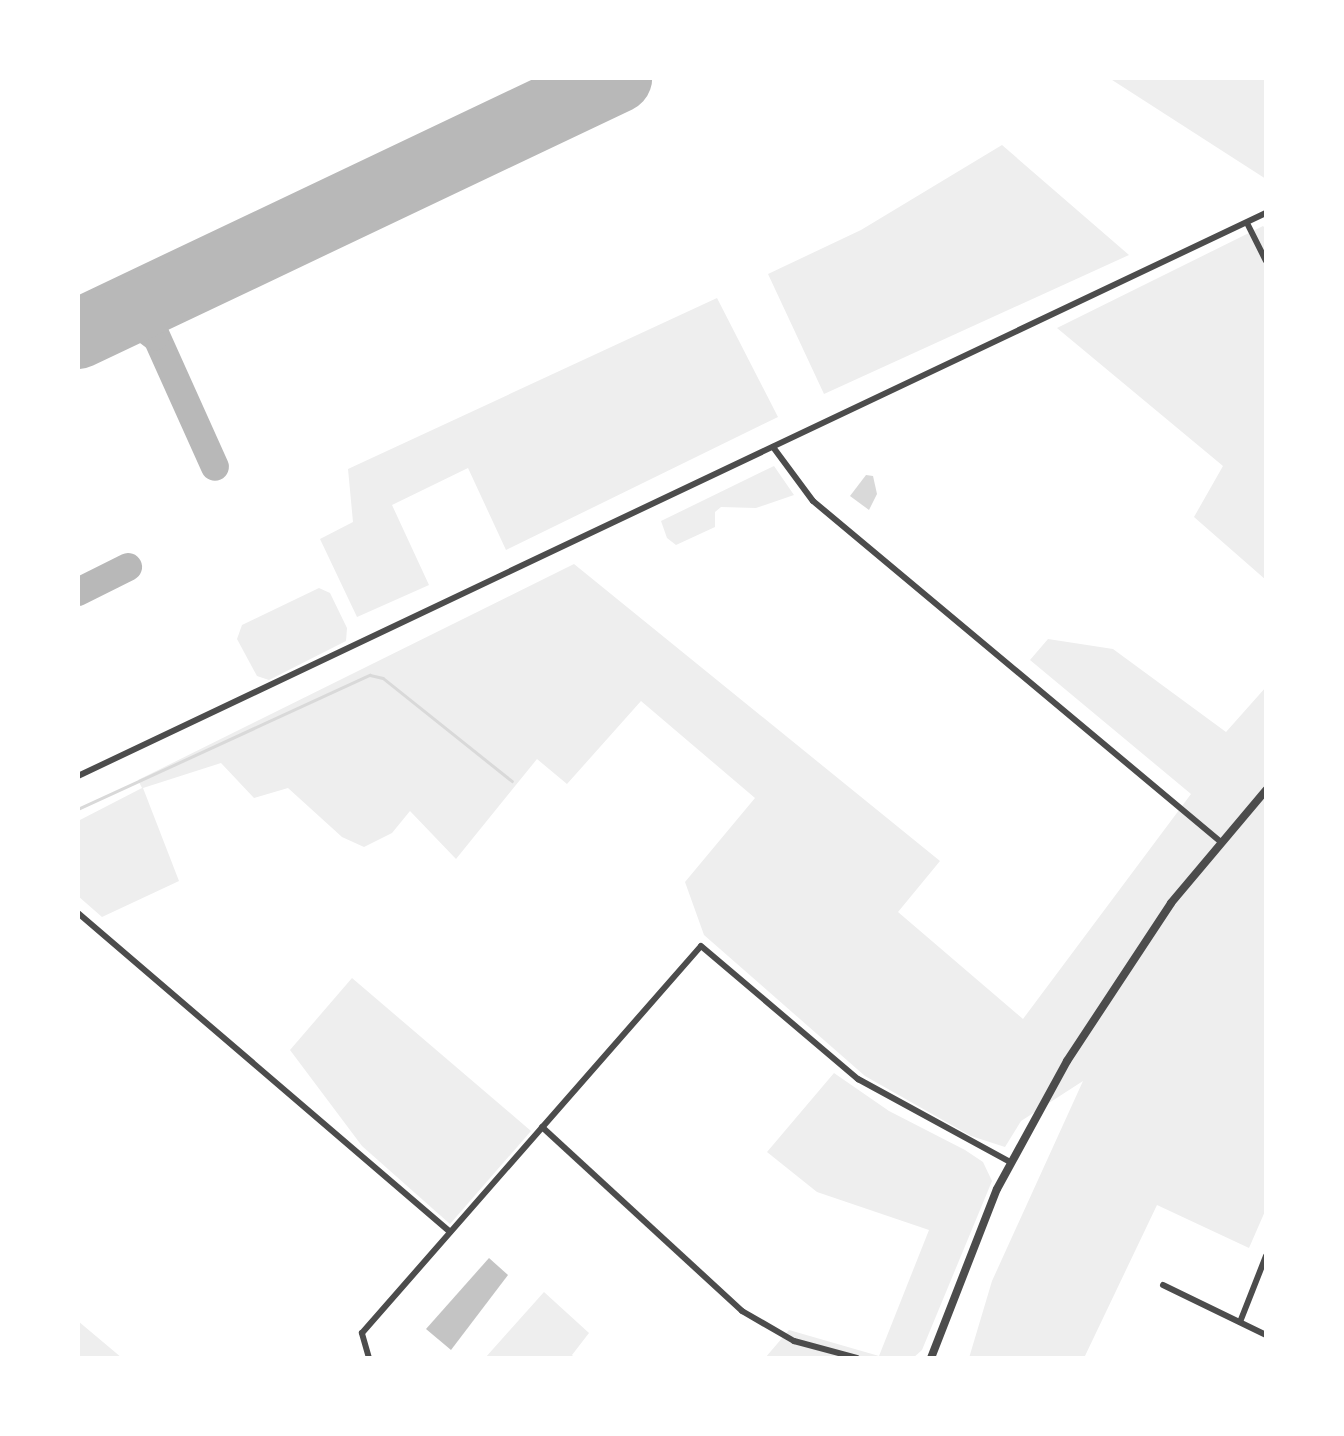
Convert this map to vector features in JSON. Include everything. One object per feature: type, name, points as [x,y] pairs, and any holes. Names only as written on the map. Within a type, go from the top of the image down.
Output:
[{"type":"street","points":[[78,776],[1266,213]]},
{"type":"street","points":[[1247,222],[1266,261]]},
{"type":"street","points":[[773,447],[813,501],[1221,842]]},
{"type":"street","points":[[931,1358],[1010,1162],[1102,1003],[1172,902],[1266,790]]},
{"type":"street","points":[[78,913],[450,1232]]},
{"type":"street","points":[[369,1358],[362,1333],[701,946],[858,1078],[1010,1162]]},
{"type":"street","points":[[542,1128],[742,1312],[794,1341],[856,1358]]},
{"type":"street","points":[[1240,1322],[1266,1256]]},
{"type":"street","points":[[1164,1285],[1266,1335]]},
{"type":"shaded area","points":[[1109,78],[1266,78],[1266,179]]},
{"type":"shaded area","points":[[1002,145],[1129,255],[824,394],[768,274],[861,230]]},
{"type":"shaded area","points":[[1263,226],[1266,580],[1194,517],[1223,466],[1057,328]]},
{"type":"shaded area","points":[[717,298],[778,417],[506,550],[468,468],[392,505],[429,585],[357,617],[320,539],[353,522],[348,469]]},
{"type":"shaded area","points":[[774,466],[794,495],[756,508],[721,507],[715,512],[715,527],[676,545],[667,538],[661,521]]},
{"type":"shaded area","points":[[866,475],[873,476],[877,494],[869,510],[850,496]]},
{"type":"shaded area","points":[[574,564],[940,861],[898,912],[1023,1019],[1191,794],[1030,660],[1048,639],[1113,649],[1226,732],[1266,687],[1266,1209],[1249,1248],[1157,1205],[1084,1358],[969,1358],[992,1281],[1083,1081],[1021,1121],[1005,1147],[971,1136],[865,1076],[704,935],[685,882],[755,798],[641,701],[567,784],[537,759],[456,859],[410,811],[392,833],[364,847],[342,837],[288,788],[254,798],[221,763],[143,788],[179,881],[102,917],[78,896],[78,821],[142,788],[138,780]]},
{"type":"shaded area","points":[[319,588],[330,593],[347,628],[346,641],[269,680],[257,676],[237,639],[242,625]]},
{"type":"shaded area","points":[[352,978],[531,1131],[450,1224],[362,1146],[290,1050]]},
{"type":"shaded area","points":[[834,1073],[889,1111],[983,1162],[992,1181],[922,1350],[913,1358],[765,1358],[789,1330],[879,1356],[929,1230],[817,1192],[767,1152]]},
{"type":"shaded area","points":[[544,1292],[589,1333],[572,1355],[575,1358],[485,1358]]},
{"type":"shaded area","points":[[78,1321],[122,1358],[78,1358]]},
{"type":"building","points":[[489,1258],[508,1275],[451,1350],[426,1329]]},
{"type":"waterway","points":[[78,809],[370,675],[383,678],[512,781]]},
{"type":"taxiway","points":[[174,288],[156,311],[153,329],[215,467]]},
{"type":"taxiway","points":[[105,321],[134,321],[155,337]]},
{"type":"taxiway","points":[[78,592],[128,567]]},
{"type":"runway","points":[[78,334],[617,78]]}]
